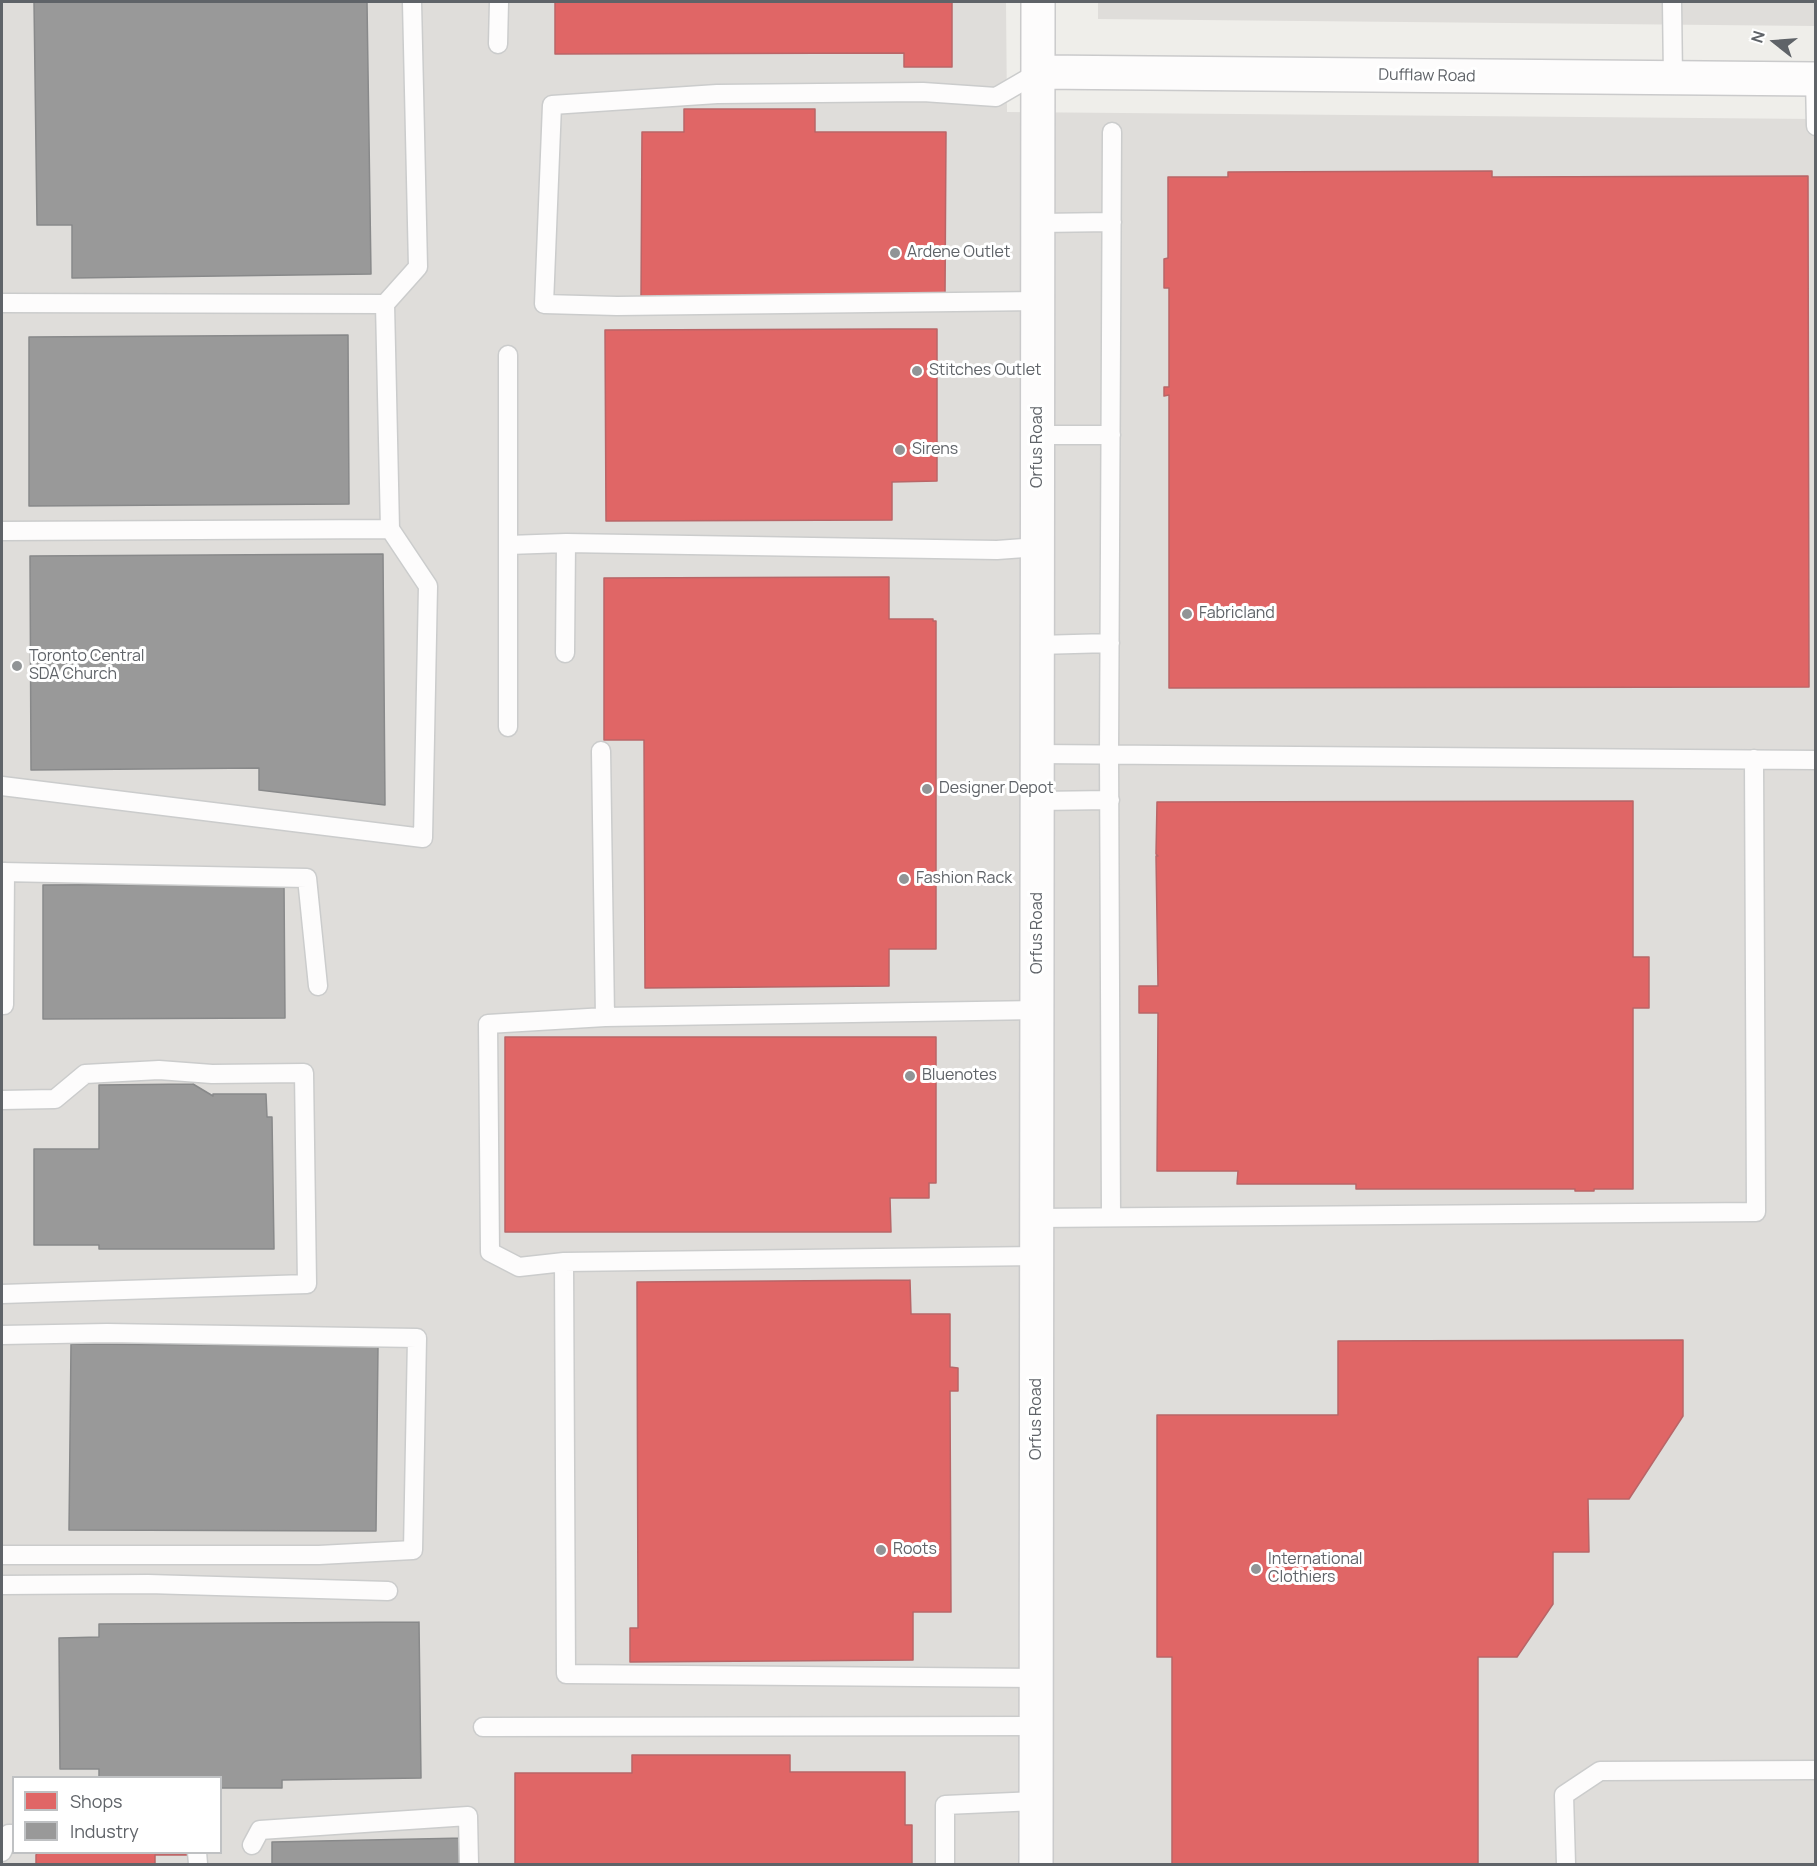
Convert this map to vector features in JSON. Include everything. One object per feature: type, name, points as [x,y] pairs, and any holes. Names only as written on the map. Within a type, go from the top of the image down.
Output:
[{"type":"street","name":"Orfus Road","points":[[1036,1864],[1038,1726],[1036,1678],[1038,2]]},
{"type":"street","name":"Dufflaw Road","points":[[1038,72],[1815,79]]},
{"type":"lane","points":[[2,786],[423,838],[428,586],[390,530],[385,304],[418,267],[412,2]]},
{"type":"lane","points":[[498,44],[499,2]]},
{"type":"lane","points":[[1672,2],[1673,78]]},
{"type":"lane","points":[[1038,72],[996,97],[923,92],[717,94],[552,105],[544,304],[617,306],[1038,302]]},
{"type":"lane","points":[[1815,79],[1815,126]]},
{"type":"lane","points":[[1111,1217],[1109,754],[1112,132]]},
{"type":"lane","points":[[1039,223],[1112,222]]},
{"type":"lane","points":[[2,303],[385,304]]},
{"type":"lane","points":[[508,355],[508,727]]},
{"type":"lane","points":[[1038,435],[1111,435]]},
{"type":"lane","points":[[2,531],[390,530]]},
{"type":"lane","points":[[508,545],[566,543],[996,549],[1038,547]]},
{"type":"lane","points":[[565,653],[566,543]]},
{"type":"lane","points":[[1038,645],[1110,643]]},
{"type":"lane","points":[[601,751],[605,1017]]},
{"type":"lane","points":[[1037,754],[1815,760]]},
{"type":"lane","points":[[1037,1218],[1756,1212],[1754,759]]},
{"type":"lane","points":[[1038,801],[1110,800]]},
{"type":"lane","points":[[2,1005],[4,1005],[3,872],[307,878],[318,986]]},
{"type":"lane","points":[[1037,1256],[564,1262],[519,1267],[490,1252],[488,1024],[605,1017],[1038,1010]]},
{"type":"lane","points":[[2,1100],[55,1099],[85,1074],[159,1070],[212,1074],[304,1073],[307,1284],[2,1294]]},
{"type":"lane","points":[[564,1262],[566,1674],[1036,1678]]},
{"type":"lane","points":[[2,1335],[107,1333],[417,1338],[413,1550],[319,1555],[2,1555]]},
{"type":"lane","points":[[2,1585],[148,1584],[388,1591]]},
{"type":"lane","points":[[483,1727],[1038,1726]]},
{"type":"lane","points":[[1566,1864],[1564,1795],[1600,1771],[1815,1770]]},
{"type":"lane","points":[[945,1864],[945,1805],[1036,1801]]},
{"type":"lane","points":[[252,1845],[260,1830],[468,1816],[469,1864]]},
{"type":"lane","points":[[2,1852],[9,1834],[12,1834]]},
{"type":"shaded area","points":[[2,2],[1006,2],[1007,112],[1815,119],[1815,1864],[2,1864]]},
{"type":"shaded area","points":[[1098,2],[1815,2],[1816,26],[1098,19]]},
{"type":"building: Shops","points":[[555,2],[952,2],[952,67],[904,67],[904,53],[555,54]]},
{"type":"building: Shops","points":[[684,109],[815,109],[815,132],[946,132],[945,296],[641,297],[642,132],[684,132]]},
{"type":"building: Shops","points":[[1492,171],[1492,177],[1808,176],[1809,687],[1169,688],[1169,395],[1164,396],[1164,387],[1169,387],[1169,288],[1164,288],[1164,259],[1168,258],[1168,177],[1228,177],[1228,172]]},
{"type":"building: Shops","points":[[937,329],[937,481],[892,482],[892,520],[606,521],[605,330]]},
{"type":"building: Shops","points":[[889,577],[889,619],[933,619],[936,621],[936,949],[889,949],[889,986],[645,988],[644,740],[604,740],[604,578]]},
{"type":"building: Shops","points":[[1633,801],[1633,957],[1649,957],[1649,1008],[1633,1008],[1633,1189],[1575,1191],[1575,1189],[1356,1189],[1356,1184],[1237,1184],[1238,1171],[1157,1171],[1158,1013],[1139,1013],[1139,986],[1158,986],[1157,802]]},
{"type":"building: Shops","points":[[505,1037],[936,1037],[936,1183],[929,1183],[929,1198],[890,1198],[891,1232],[505,1232]]},
{"type":"building: Shops","points":[[910,1280],[911,1314],[950,1314],[950,1367],[958,1368],[958,1391],[950,1391],[951,1612],[913,1612],[913,1660],[630,1662],[630,1628],[638,1628],[637,1282]]},
{"type":"building: Shops","points":[[1683,1340],[1683,1416],[1629,1499],[1588,1499],[1589,1552],[1553,1552],[1553,1604],[1517,1657],[1478,1657],[1478,1864],[1172,1864],[1172,1657],[1157,1657],[1157,1415],[1338,1415],[1338,1341]]},
{"type":"building: Shops","points":[[632,1755],[790,1755],[790,1772],[905,1772],[905,1825],[912,1825],[912,1864],[515,1864],[515,1773],[632,1773]]},
{"type":"building: Shops","points":[[189,1854],[155,1855],[155,1864],[36,1864],[36,1855]]},
{"type":"building: Industry","points":[[34,2],[367,2],[371,274],[72,278],[72,225],[37,225]]},
{"type":"building: Industry","points":[[348,335],[349,504],[29,506],[29,337]]},
{"type":"building: Industry","points":[[383,554],[385,805],[259,790],[259,768],[31,770],[30,556]]},
{"type":"building: Industry","points":[[284,884],[285,1018],[43,1019],[43,885]]},
{"type":"building: Industry","points":[[193,1084],[213,1096],[213,1094],[266,1094],[267,1117],[272,1117],[274,1249],[99,1249],[99,1245],[34,1245],[34,1149],[99,1149],[99,1085]]},
{"type":"building: Industry","points":[[71,1344],[378,1346],[376,1531],[69,1530]]},
{"type":"building: Industry","points":[[419,1622],[421,1778],[282,1780],[282,1788],[222,1788],[222,1776],[99,1776],[99,1769],[60,1769],[59,1638],[99,1637],[99,1624]]},
{"type":"building: Industry","points":[[465,1838],[466,1864],[272,1864],[272,1842]]},
{"type":"place","name":"Ardene Outlet","points":[[895,253]]},
{"type":"place","name":"Stitches Outlet","points":[[917,371]]},
{"type":"place","name":"Sirens","points":[[900,450]]},
{"type":"place","name":"Fabricland","points":[[1187,614]]},
{"type":"place","name":"Toronto Central SDA Church","points":[[17,666]]},
{"type":"place","name":"Designer Depot","points":[[927,789]]},
{"type":"place","name":"Fashion Rack","points":[[904,879]]},
{"type":"place","name":"Bluenotes","points":[[910,1076]]},
{"type":"place","name":"Roots","points":[[881,1550]]},
{"type":"place","name":"International Clothiers","points":[[1256,1569]]}]
